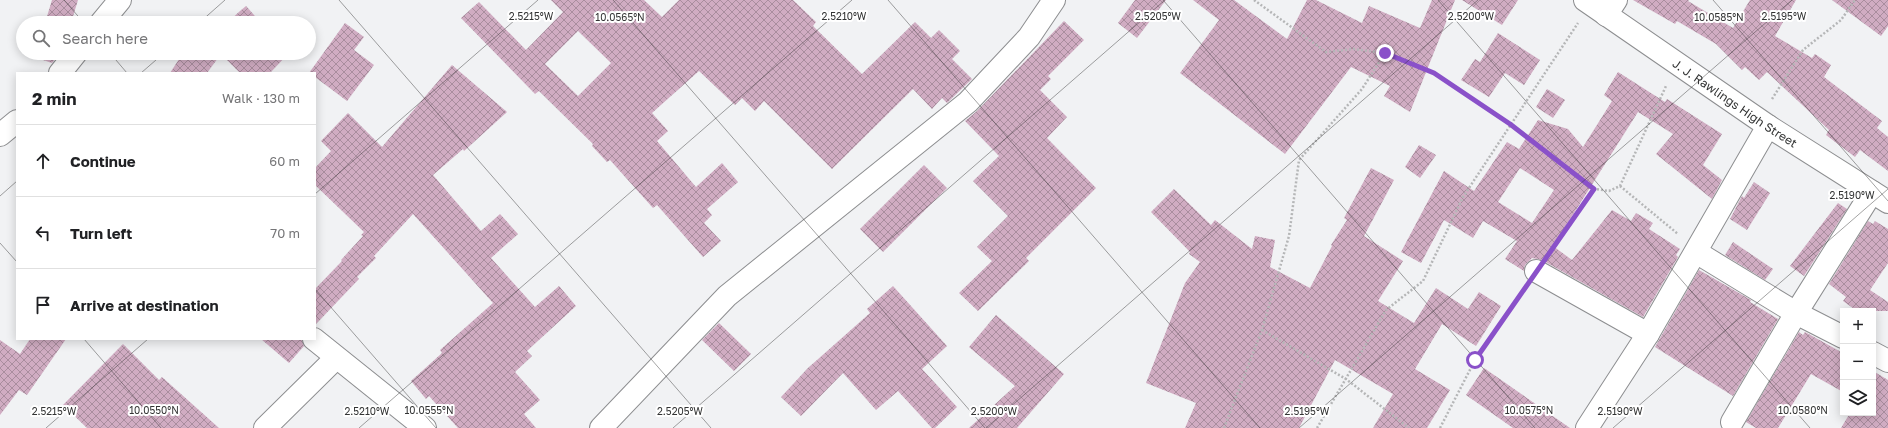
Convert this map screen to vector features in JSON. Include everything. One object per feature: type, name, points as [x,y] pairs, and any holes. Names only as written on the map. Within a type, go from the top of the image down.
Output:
[{"type":"street","points":[[107,16],[120,0]]},
{"type":"street","points":[[601,428],[727,296],[968,102],[1030,37],[1054,0]]},
{"type":"street","name":"J. J. Rawlings High Street","points":[[1599,5],[1677,64],[1763,123],[1880,197]]},
{"type":"street","points":[[61,72],[70,60]]},
{"type":"street","points":[[0,135],[16,123]]},
{"type":"street","points":[[1587,428],[1648,334],[1696,252],[1763,123]]},
{"type":"street","points":[[1732,422],[1796,313],[1880,197]]},
{"type":"street","points":[[1696,252],[1796,313],[1840,335]]},
{"type":"street","points":[[1536,271],[1648,334]]},
{"type":"street","points":[[315,340],[425,428]]},
{"type":"street","points":[[1876,355],[1888,361]]},
{"type":"street","points":[[265,428],[336,358]]},
{"type":"path","points":[[1254,0],[1326,52],[1354,48],[1385,53],[1434,73],[1510,124],[1594,189],[1609,191],[1620,186],[1677,64]]},
{"type":"path","points":[[1763,123],[1803,50],[1841,20],[1855,0]]},
{"type":"path","points":[[1317,428],[1386,310],[1422,281],[1463,197],[1510,124],[1599,5]]},
{"type":"path","points":[[1224,428],[1262,330],[1289,236],[1299,160],[1362,89],[1385,53]]},
{"type":"path","points":[[1620,186],[1666,223],[1696,252]]},
{"type":"path","points":[[1440,428],[1475,360],[1594,189]]},
{"type":"path","points":[[1262,330],[1346,379],[1409,428]]},
{"type":"building","points":[[52,0],[78,0],[73,16],[47,16]]},
{"type":"building","points":[[551,0],[644,0],[662,17],[679,0],[793,0],[816,22],[813,26],[862,74],[915,22],[931,38],[939,30],[960,51],[952,59],[972,79],[947,103],[942,98],[932,109],[913,89],[832,169],[764,101],[755,111],[742,98],[735,105],[699,71],[652,113],[668,131],[657,141],[696,187],[722,163],[738,182],[707,209],[712,215],[704,223],[721,241],[703,257],[657,205],[653,208],[610,160],[607,162],[592,146],[593,144],[539,91],[535,94],[461,18],[479,2],[526,50],[563,12]],"holes":[[[578,31],[611,63],[578,96],[545,64]]]},
{"type":"building","points":[[1135,0],[1166,0],[1137,38],[1118,23]]},
{"type":"building","points":[[1193,0],[1234,0],[1287,39],[1307,0],[1316,0],[1362,23],[1369,6],[1420,28],[1432,0],[1455,0],[1410,112],[1384,96],[1390,86],[1351,67],[1285,154],[1180,73],[1219,20]]},
{"type":"building","points":[[1462,0],[1518,0],[1502,25]]},
{"type":"building","points":[[1633,0],[1689,0],[1688,1],[1733,28],[1750,0],[1796,0],[1775,36],[1812,58],[1815,54],[1831,65],[1824,77],[1882,121],[1877,128],[1888,137],[1888,171],[1860,150],[1855,157],[1826,135],[1829,130],[1767,72],[1759,80],[1745,67],[1742,70],[1716,44],[1677,21],[1675,24]]},
{"type":"building","points":[[1832,0],[1888,0],[1888,26],[1881,36]]},
{"type":"building","points":[[246,6],[255,16],[235,16]]},
{"type":"building","points":[[1064,21],[1084,40],[1048,76],[1051,79],[1040,90],[1067,117],[1047,138],[1096,188],[1026,258],[1029,261],[978,311],[959,293],[992,261],[977,247],[1008,216],[973,181],[999,156],[965,121],[977,111]]},
{"type":"building","points":[[345,23],[364,37],[354,50],[374,65],[347,101],[316,78],[316,72],[310,72]]},
{"type":"building","points":[[1498,33],[1540,60],[1524,85],[1505,73],[1489,97],[1461,80],[1475,59],[1480,62]]},
{"type":"building","points":[[43,60],[54,60],[52,63]]},
{"type":"building","points":[[178,60],[217,60],[208,72],[171,72]]},
{"type":"building","points":[[227,60],[282,60],[271,72],[239,72]]},
{"type":"building","points":[[452,65],[507,112],[464,151],[463,149],[433,175],[481,231],[500,214],[518,234],[491,258],[535,307],[559,286],[576,306],[527,351],[532,356],[515,372],[540,400],[524,414],[536,428],[458,428],[429,396],[426,399],[411,381],[442,353],[440,350],[493,303],[413,214],[374,256],[376,258],[357,277],[359,279],[316,324],[316,288],[342,261],[341,260],[363,236],[361,235],[364,232],[316,186],[316,167],[331,151],[321,141],[348,113],[382,147]]},
{"type":"building","points":[[1618,72],[1665,102],[1667,99],[1722,134],[1703,165],[1722,180],[1712,199],[1656,154],[1673,134],[1638,112],[1553,246],[1572,260],[1612,210],[1631,221],[1636,213],[1653,223],[1649,229],[1680,249],[1676,255],[1678,257],[1643,317],[1542,260],[1532,258],[1525,265],[1524,271],[1505,259],[1517,241],[1483,221],[1473,238],[1444,220],[1421,263],[1401,252],[1444,171],[1474,191],[1507,142],[1519,149],[1538,120],[1568,129],[1583,147],[1612,101],[1604,95]],"holes":[[[1520,168],[1554,190],[1532,223],[1498,202]]]},
{"type":"building","points":[[1547,89],[1565,100],[1553,118],[1536,107]]},
{"type":"building","points":[[1419,145],[1436,155],[1420,178],[1405,167]]},
{"type":"building","points":[[924,165],[947,188],[883,252],[860,229]]},
{"type":"building","points":[[1371,168],[1394,180],[1364,236],[1403,261],[1378,301],[1414,323],[1436,288],[1468,309],[1479,292],[1501,306],[1476,346],[1442,324],[1415,369],[1450,390],[1427,428],[1373,428],[1393,394],[1335,360],[1299,428],[1185,428],[1196,403],[1146,383],[1185,283],[1200,262],[1189,254],[1190,252],[1151,212],[1174,189],[1211,225],[1215,220],[1252,249],[1255,236],[1275,240],[1270,267],[1310,288],[1332,246],[1331,245],[1347,220],[1344,218]]},
{"type":"building","points":[[1754,182],[1770,193],[1747,230],[1730,219],[1742,196],[1744,198]]},
{"type":"building","points":[[1838,203],[1847,209],[1804,276],[1790,266]]},
{"type":"building","points":[[1868,221],[1873,224],[1875,221],[1888,229],[1888,263],[1870,290],[1888,302],[1888,311],[1876,311],[1876,308],[1853,308],[1843,301],[1846,297],[1829,284]]},
{"type":"building","points":[[1733,242],[1773,269],[1765,280],[1725,255]]},
{"type":"building","points":[[1699,270],[1751,300],[1750,302],[1778,319],[1733,396],[1655,347]]},
{"type":"building","points":[[893,286],[947,346],[922,369],[957,407],[935,428],[932,428],[898,391],[876,410],[843,373],[801,416],[781,397],[808,368],[870,313],[867,309]]},
{"type":"building","points":[[996,315],[1064,374],[1017,428],[969,428],[1015,386],[969,347]]},
{"type":"building","points":[[719,323],[751,354],[734,371],[702,340]]},
{"type":"building","points":[[1799,332],[1803,335],[1805,332],[1840,351],[1840,390],[1811,374],[1778,428],[1756,428],[1746,422]]},
{"type":"building","points":[[0,340],[20,354],[29,340],[65,340],[27,395],[19,390],[0,415]]},
{"type":"building","points":[[262,340],[302,340],[304,346],[289,363]]},
{"type":"building","points":[[123,344],[159,380],[162,377],[219,428],[87,428],[63,405]]},
{"type":"building","points":[[1484,368],[1570,428],[1513,428],[1466,395]]},
{"type":"building","points":[[1876,373],[1888,380],[1888,428],[1841,428],[1848,416],[1876,416]]},
{"type":"route","points":[[1385,53],[1434,73],[1510,124],[1594,189],[1475,360]]}]
